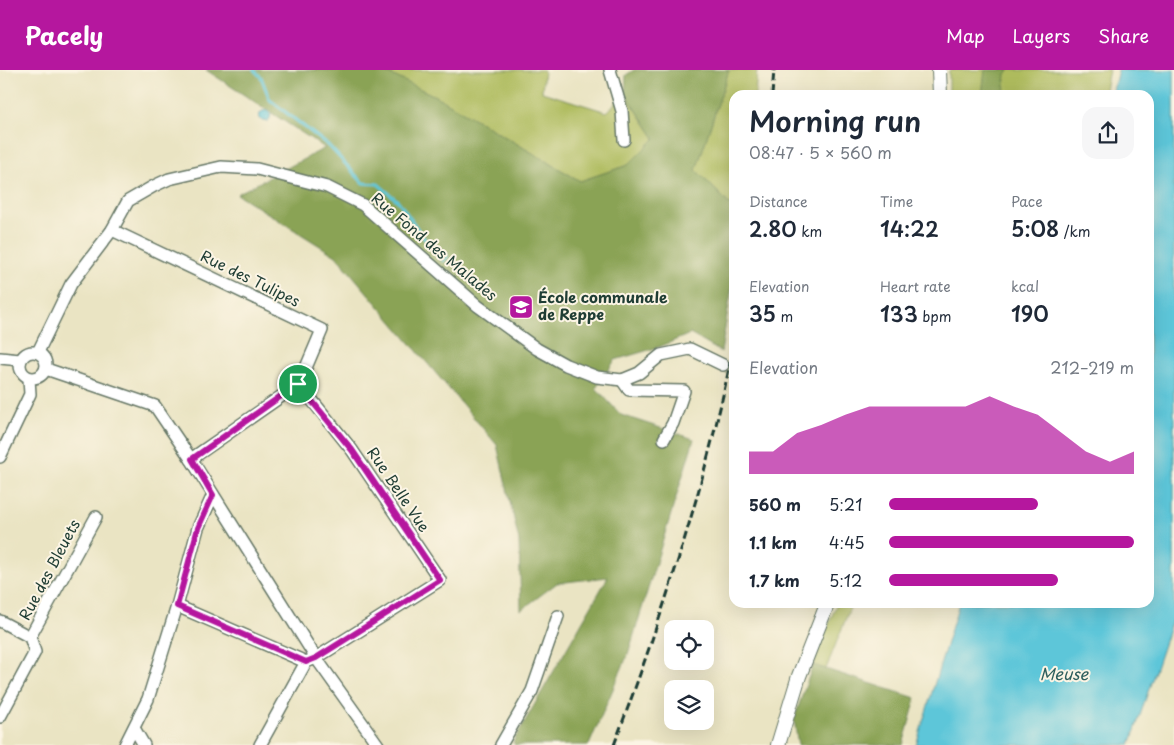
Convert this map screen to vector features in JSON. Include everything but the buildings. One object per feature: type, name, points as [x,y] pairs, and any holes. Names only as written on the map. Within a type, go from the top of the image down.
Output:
[{"type":"main road","points":[[939,70],[940,90]]},
{"type":"main road","points":[[778,745],[799,676],[826,608]]},
{"type":"street","points":[[610,70],[622,111],[624,140]]},
{"type":"street","name":"Rue Fond des Malades","points":[[38,352],[71,284],[112,230],[128,201],[169,179],[221,167],[257,169],[327,187],[363,205],[478,306],[537,349],[566,365],[598,378],[622,380],[629,390],[684,391],[673,423],[664,439]]},
{"type":"street","name":"Rue des Tulipes","points":[[112,230],[322,330],[298,384]]},
{"type":"street","points":[[622,380],[639,374],[661,355],[690,349],[723,365]]},
{"type":"street","points":[[38,352],[44,356],[46,369],[40,377],[29,379],[23,375],[19,368],[20,360],[24,354],[38,352]]},
{"type":"street","points":[[0,358],[20,360]]},
{"type":"street","points":[[46,369],[155,406],[192,459],[311,660],[378,745]]},
{"type":"street","points":[[0,457],[30,394],[29,379]]},
{"type":"street","points":[[192,459],[298,384]]},
{"type":"street","name":"Rue Belle Vue","points":[[298,384],[352,450],[440,580],[311,660]]},
{"type":"street","points":[[126,745],[148,699],[177,606],[198,528],[213,495]]},
{"type":"street","name":"Rue des Bleuets","points":[[30,637],[96,517]]},
{"type":"street","points":[[177,606],[311,660]]},
{"type":"street","points":[[502,745],[532,691],[558,616]]},
{"type":"street","name":"Rue des Bleuets","points":[[0,621],[30,637],[35,652],[0,717]]},
{"type":"street","points":[[260,745],[311,660]]},
{"type":"street","points":[[134,728],[144,745]]},
{"type":"green space","points":[[206,70],[381,70],[439,98],[580,181],[628,165],[655,138],[625,93],[626,75],[634,70],[729,70],[696,170],[729,204],[729,305],[721,352],[690,334],[659,347],[615,360],[596,388],[621,415],[694,439],[628,654],[589,745],[515,745],[513,742],[608,577],[557,583],[521,610],[519,541],[497,445],[336,256],[237,194],[325,148]]},
{"type":"green space","points":[[381,70],[544,70],[542,92],[607,112],[625,93],[655,138],[628,165],[580,181],[439,98]]},
{"type":"green space","points":[[729,70],[757,70],[755,90],[729,90],[729,204],[696,170]]},
{"type":"green space","points":[[949,70],[1109,70],[1105,90],[949,90]]},
{"type":"green space","points":[[985,70],[1009,70],[1006,74],[1004,90],[983,90]]},
{"type":"green space","points":[[835,608],[850,608],[826,669],[813,665]]},
{"type":"green space","points":[[813,665],[916,698],[903,745],[798,745],[794,719]]},
{"type":"water","name":"Meuse","points":[[1118,70],[1174,70],[1174,615],[1130,745],[916,745],[957,608],[1154,608],[1154,90],[1113,90]]},
{"type":"water","points":[[265,110],[271,116],[265,122],[259,116]]},
{"type":"waterway","points":[[254,70],[261,77],[270,100],[329,146],[363,183],[378,184],[399,202],[426,241],[444,252],[447,257],[443,261]]},
{"type":"tunnel","points":[[723,365],[729,369]]},
{"type":"railway","points":[[772,90],[774,70]]},
{"type":"railway","points":[[614,745],[682,548],[697,497],[729,368]]},
{"type":"place","name":"École communale de Reppe","points":[[521,307]]},
{"type":"route","points":[[298,384],[352,450],[440,580],[316,658],[306,662],[177,606],[198,528],[213,495],[192,459],[298,384]]}]
